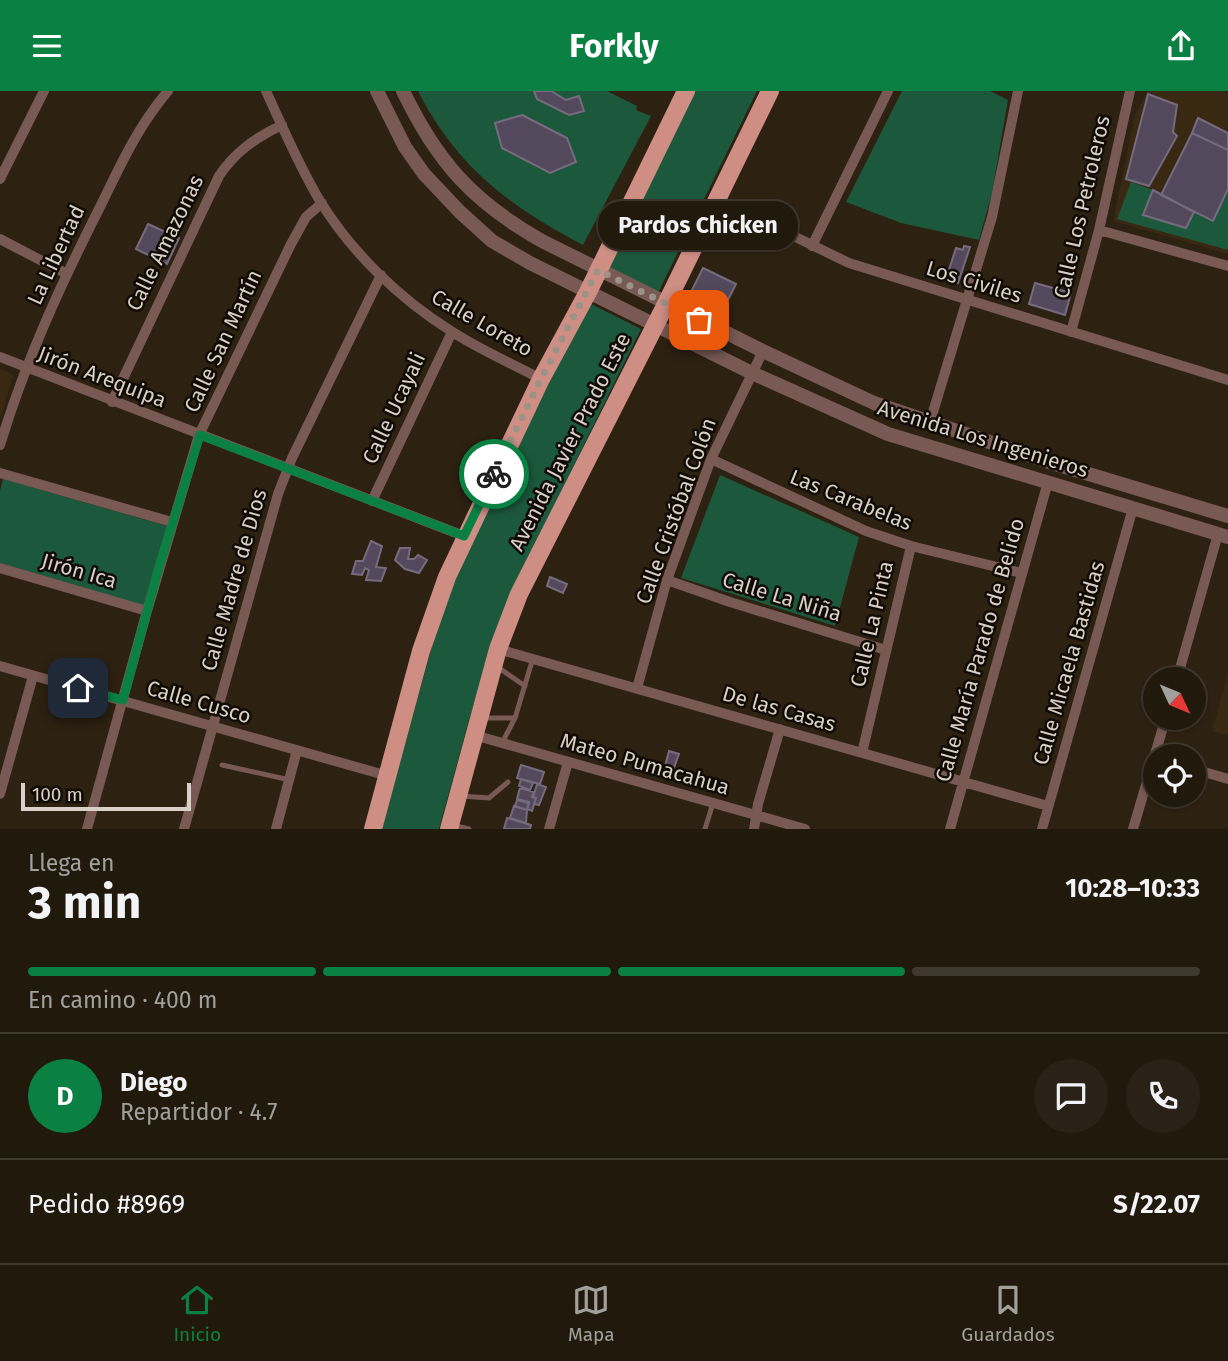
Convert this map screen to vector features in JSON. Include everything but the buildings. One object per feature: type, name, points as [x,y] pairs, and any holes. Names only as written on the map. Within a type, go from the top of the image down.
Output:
[{"type":"main road","points":[[373,829],[428,628],[464,536],[686,91]]},
{"type":"main road","name":"Avenida Javier Prado Este","points":[[449,827],[496,656],[526,577],[655,326],[770,91]]},
{"type":"street","points":[[0,179],[44,91]]},
{"type":"street","name":"La Libertad","points":[[0,445],[26,368],[67,274],[134,139],[168,91]]},
{"type":"street","name":"Calle Loreto","points":[[266,91],[322,203],[342,231],[381,275],[417,307],[452,332],[541,379]]},
{"type":"street","name":"Avenida Los Ingenieros","points":[[377,91],[405,147],[424,174],[460,212],[492,240],[530,263],[752,373],[888,434],[1223,536]]},
{"type":"street","name":"Avenida Los Ingenieros","points":[[403,91],[419,125],[476,197],[508,222],[598,270],[868,401],[1052,463],[1228,516]]},
{"type":"street","points":[[812,246],[888,91]]},
{"type":"street","points":[[930,422],[996,201],[1018,91]]},
{"type":"street","name":"Calle Los Petroleros","points":[[1071,332],[1100,230],[1130,91]]},
{"type":"street","name":"Calle Amazonas","points":[[112,402],[219,176],[247,144],[282,125]]},
{"type":"street","name":"Los Civiles","points":[[717,199],[856,266],[1228,380]]},
{"type":"street","name":"Calle San Martín","points":[[87,829],[172,522],[200,435],[290,244],[306,217],[322,203]]},
{"type":"street","points":[[1100,230],[1228,266]]},
{"type":"street","points":[[0,239],[67,274]]},
{"type":"street","name":"Calle Madre de Dios","points":[[184,829],[263,545],[288,469],[381,275]]},
{"type":"street","name":"Calle Ucayali","points":[[372,501],[452,332]]},
{"type":"street","name":"Calle Cristóbal Colón","points":[[637,688],[667,580],[711,459],[763,351]]},
{"type":"street","name":"Jirón Arequipa","points":[[0,357],[464,536]]},
{"type":"street","name":"Las Carabelas","points":[[711,459],[866,531],[911,546],[1022,573]]},
{"type":"street","points":[[0,473],[172,522]]},
{"type":"street","name":"Calle María Parado de Belido","points":[[950,829],[1048,482]]},
{"type":"street","name":"Calle Micaela Bastidas","points":[[1042,829],[1133,508]]},
{"type":"street","points":[[1181,667],[1223,536]]},
{"type":"street","name":"Calle La Pinta","points":[[862,753],[911,546]]},
{"type":"street","name":"Jirón Ica","points":[[0,568],[147,611]]},
{"type":"street","name":"Calle La Niña","points":[[667,580],[886,650]]},
{"type":"street","name":"De las Casas","points":[[496,656],[533,658],[1048,806]]},
{"type":"street","name":"Calle Cusco","points":[[0,667],[388,776]]},
{"type":"street","points":[[0,794],[33,676]]},
{"type":"street","name":"Mateo Pumacahua","points":[[476,727],[502,743],[805,829]]},
{"type":"street","points":[[754,829],[780,729]]},
{"type":"street","points":[[276,829],[298,750]]},
{"type":"street","points":[[549,829],[568,762]]},
{"type":"street","points":[[1206,773],[1228,779]]},
{"type":"street","points":[[1133,829],[1143,797]]},
{"type":"lane","points":[[496,656],[525,686]]},
{"type":"lane","points":[[502,743],[515,718],[533,658]]},
{"type":"lane","points":[[476,727],[515,718]]},
{"type":"lane","points":[[222,765],[290,780]]},
{"type":"lane","points":[[458,795],[489,798],[508,782]]},
{"type":"lane","points":[[705,829],[713,803]]},
{"type":"lane","points":[[449,827],[469,829]]},
{"type":"shaded area","points":[[1147,91],[1228,93],[1228,254],[1113,221],[1135,115]]},
{"type":"shaded area","points":[[0,369],[13,375],[0,421]]},
{"type":"shaded area","points":[[1228,672],[1228,736],[1212,731]]},
{"type":"green space","points":[[418,91],[607,91],[637,106],[636,110],[651,116],[583,245],[532,215],[487,182],[450,141]]},
{"type":"green space","points":[[694,91],[757,91],[658,293],[608,269]]},
{"type":"green space","points":[[902,91],[990,91],[1008,100],[992,193],[979,240],[901,223],[846,202]]},
{"type":"green space","points":[[1131,182],[1153,190],[1143,215],[1186,228],[1194,212],[1213,220],[1228,192],[1228,250],[1117,219]]},
{"type":"green space","points":[[589,303],[641,329],[499,623],[439,829],[382,829],[429,657],[467,548]]},
{"type":"green space","points":[[720,475],[859,537],[835,626],[681,578]]},
{"type":"green space","points":[[3,479],[167,526],[146,606],[0,563],[0,491]]},
{"type":"way so far","points":[[494,474],[598,270],[699,320]]},
{"type":"place","name":"Pardos Chicken","points":[[699,320]]},
{"type":"route","points":[[78,688],[123,700],[172,522],[200,435],[464,536],[494,474]]}]
